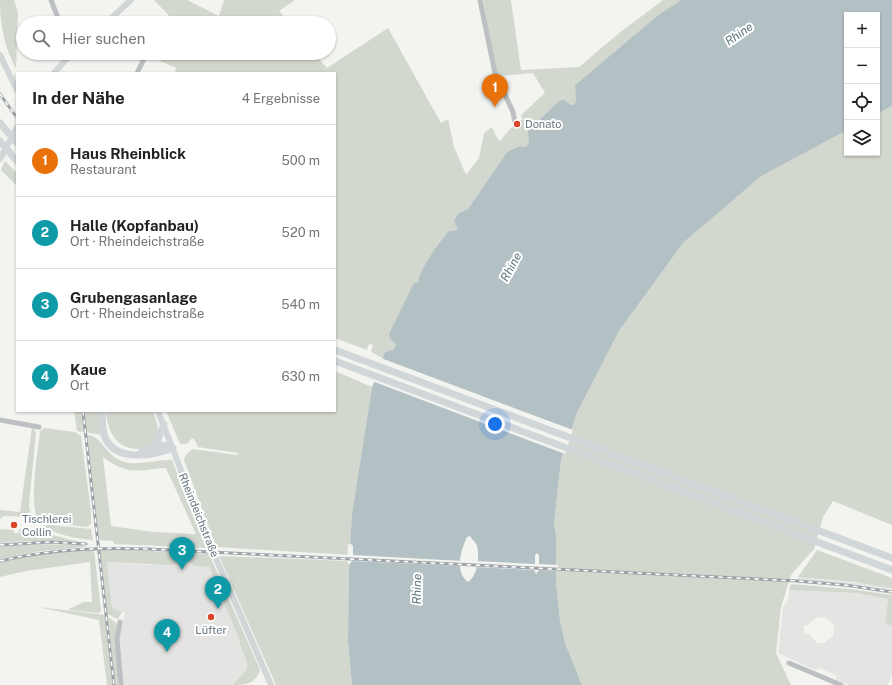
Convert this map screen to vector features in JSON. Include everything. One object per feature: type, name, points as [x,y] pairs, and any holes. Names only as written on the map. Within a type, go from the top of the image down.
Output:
[{"type":"highway","points":[[1,124],[16,142]]},
{"type":"highway","points":[[0,141],[15,159]]},
{"type":"highway","points":[[336,350],[892,558]]},
{"type":"highway","points":[[336,361],[892,570]]},
{"type":"highway","points":[[103,414],[110,437],[123,449],[141,452],[155,446],[173,448]]},
{"type":"highway","points":[[103,414],[103,429],[106,439],[109,444],[121,452],[135,456],[162,452],[173,448]]},
{"type":"highway","points":[[155,446],[164,424]]},
{"type":"main road","points":[[114,16],[131,0]]},
{"type":"main road","points":[[0,55],[16,87]]},
{"type":"main road","points":[[55,72],[66,60]]},
{"type":"main road","points":[[0,159],[16,129]]},
{"type":"main road","name":"Rheindeichstraße","points":[[158,412],[210,545],[271,685]]},
{"type":"street","points":[[51,0],[57,16]]},
{"type":"street","points":[[480,0],[495,73],[513,112],[515,123]]},
{"type":"street","points":[[138,72],[144,60]]},
{"type":"street","points":[[0,420],[39,427]]},
{"type":"street","points":[[120,622],[117,639],[121,685]]},
{"type":"street","points":[[789,663],[841,685]]},
{"type":"shaded area","points":[[0,0],[14,0],[18,13],[18,16],[16,16],[16,69],[8,52],[1,18]]},
{"type":"shaded area","points":[[154,0],[187,0],[219,16],[169,16]]},
{"type":"shaded area","points":[[224,0],[295,0],[279,11],[283,16],[219,16]]},
{"type":"shaded area","points":[[483,0],[511,0],[521,70],[579,67],[618,34],[663,0],[681,0],[657,16],[575,85],[577,100],[575,104],[571,105],[529,138],[529,144],[525,147],[519,146],[507,152],[468,209],[459,213],[458,230],[449,231],[419,283],[390,339],[396,344],[394,349],[385,352],[383,358],[371,352],[373,345],[369,344],[367,350],[336,338],[336,72],[175,72],[176,68],[158,60],[320,60],[327,68],[388,28],[441,123],[448,119],[454,147],[466,175],[479,158],[484,133],[492,127],[500,141],[510,129],[523,119],[521,115],[545,93],[533,73],[499,76],[496,73]]},
{"type":"shaded area","points":[[892,104],[892,525],[833,501],[823,517],[814,549],[791,575],[781,607],[776,653],[791,685],[582,685],[565,643],[560,620],[556,582],[556,535],[554,524],[561,460],[577,413],[619,331],[685,241],[763,173],[844,130],[844,156],[880,156],[880,110]]},
{"type":"shaded area","points":[[5,161],[16,172],[16,185],[1,170]]},
{"type":"shaded area","points":[[336,371],[372,387],[352,514],[350,555],[216,547],[184,460],[185,456],[192,449],[238,455],[238,453],[198,447],[194,439],[191,439],[187,444],[180,444],[166,412],[336,412]]},
{"type":"shaded area","points":[[74,412],[99,412],[102,435],[77,431]]},
{"type":"shaded area","points":[[106,412],[153,412],[158,432],[153,444],[141,449],[134,449],[121,444],[116,440],[108,423]]},
{"type":"shaded area","points":[[32,427],[36,432],[29,505],[31,517],[4,516],[0,519],[0,510],[20,512]]},
{"type":"shaded area","points":[[44,428],[75,432],[81,436],[91,512],[91,524],[87,527],[39,522],[34,504],[34,492],[40,431]]},
{"type":"shaded area","points":[[87,435],[96,438],[111,454],[127,463],[172,460],[207,548],[114,544],[113,541],[99,540]],"holes":[[[103,457],[120,467],[133,470],[166,468],[196,534],[153,532],[111,526]]]},
{"type":"shaded area","points":[[41,524],[91,529],[93,540],[59,534]]},
{"type":"shaded area","points":[[0,529],[14,530],[14,533],[19,533],[19,529],[39,529],[49,534],[80,542],[27,541],[0,543]]},
{"type":"shaded area","points":[[27,544],[84,545],[84,547],[41,551],[0,559],[0,546]]},
{"type":"shaded area","points":[[115,549],[209,554],[260,670],[256,678],[246,684],[233,685],[246,670],[247,663],[239,643],[240,641],[211,572],[211,567],[194,566],[191,562],[168,565],[107,562],[112,608],[122,612],[118,619],[107,614],[100,550]]},
{"type":"shaded area","points":[[94,550],[101,611],[99,613],[67,610],[84,602],[92,602],[90,562],[26,571],[0,577],[0,562],[33,555]]},
{"type":"shaded area","points":[[817,550],[892,578],[892,588],[855,582],[798,577]]},
{"type":"shaded area","points":[[219,556],[349,561],[348,642],[352,685],[276,685]]},
{"type":"shaded area","points":[[107,562],[149,565],[192,562],[194,566],[212,567],[211,573],[236,629],[240,641],[239,643],[248,664],[245,674],[233,685],[123,685],[118,637],[125,613],[112,608]]},
{"type":"shaded area","points":[[798,577],[878,585],[892,588],[892,594],[850,587],[798,583]]},
{"type":"shaded area","points":[[791,584],[850,589],[892,595],[892,626],[885,623],[888,599],[856,593],[789,590]]},
{"type":"shaded area","points":[[789,590],[856,593],[888,599],[885,623],[892,626],[892,675],[888,685],[849,685],[836,680],[837,676],[819,668],[815,670],[778,653],[783,607],[788,600]],"holes":[[[818,617],[826,618],[834,625],[833,636],[824,643],[817,643],[809,634],[804,634],[804,625],[809,625]]]},
{"type":"shaded area","points":[[38,607],[105,615],[113,685],[107,685],[99,620]]},
{"type":"shaded area","points":[[108,617],[117,624],[115,638],[119,685],[115,685]]},
{"type":"water","name":"Rhine","points":[[681,0],[892,0],[892,106],[880,112],[880,12],[844,12],[844,132],[761,176],[684,242],[619,331],[577,413],[561,460],[554,524],[556,535],[556,582],[560,620],[565,643],[582,685],[352,685],[348,642],[349,561],[352,514],[372,387],[385,352],[394,349],[396,344],[390,339],[389,334],[414,283],[418,283],[422,271],[430,256],[449,231],[458,230],[454,221],[459,213],[468,209],[507,152],[519,146],[525,147],[529,144],[528,131],[559,101],[564,100],[571,105],[575,104],[575,85],[657,16]],"holes":[[[470,536],[475,542],[478,550],[478,560],[474,576],[468,582],[461,572],[461,554],[467,537]]]},
{"type":"pier","points":[[381,358],[573,430],[565,454],[372,381]]},
{"type":"pier","points":[[350,543],[353,546],[353,555],[463,561],[462,566],[352,561],[349,565],[347,561],[348,545]]},
{"type":"pier","points":[[537,553],[539,555],[539,564],[558,565],[558,571],[539,570],[536,574],[534,570],[474,567],[475,561],[535,564],[535,555]]},
{"type":"railway","points":[[0,94],[16,117]]},
{"type":"railway","points":[[83,412],[114,685]]},
{"type":"railway","points":[[0,545],[50,542],[86,544]]},
{"type":"railway","points":[[0,561],[55,551],[111,548],[148,549],[798,581],[845,585],[892,592]]},
{"type":"place","name":"Haus Rheinblick","points":[[495,107]]},
{"type":"place","name":"Donato","points":[[517,124]]},
{"type":"place","name":"Tischlerei Collin","points":[[14,525]]},
{"type":"place","name":"Grubengasanlage","points":[[182,570]]},
{"type":"place","name":"Halle (Kopfanbau)","points":[[218,609]]},
{"type":"place","name":"Lüfter","points":[[211,617]]},
{"type":"place","name":"Kaue","points":[[167,652]]}]
